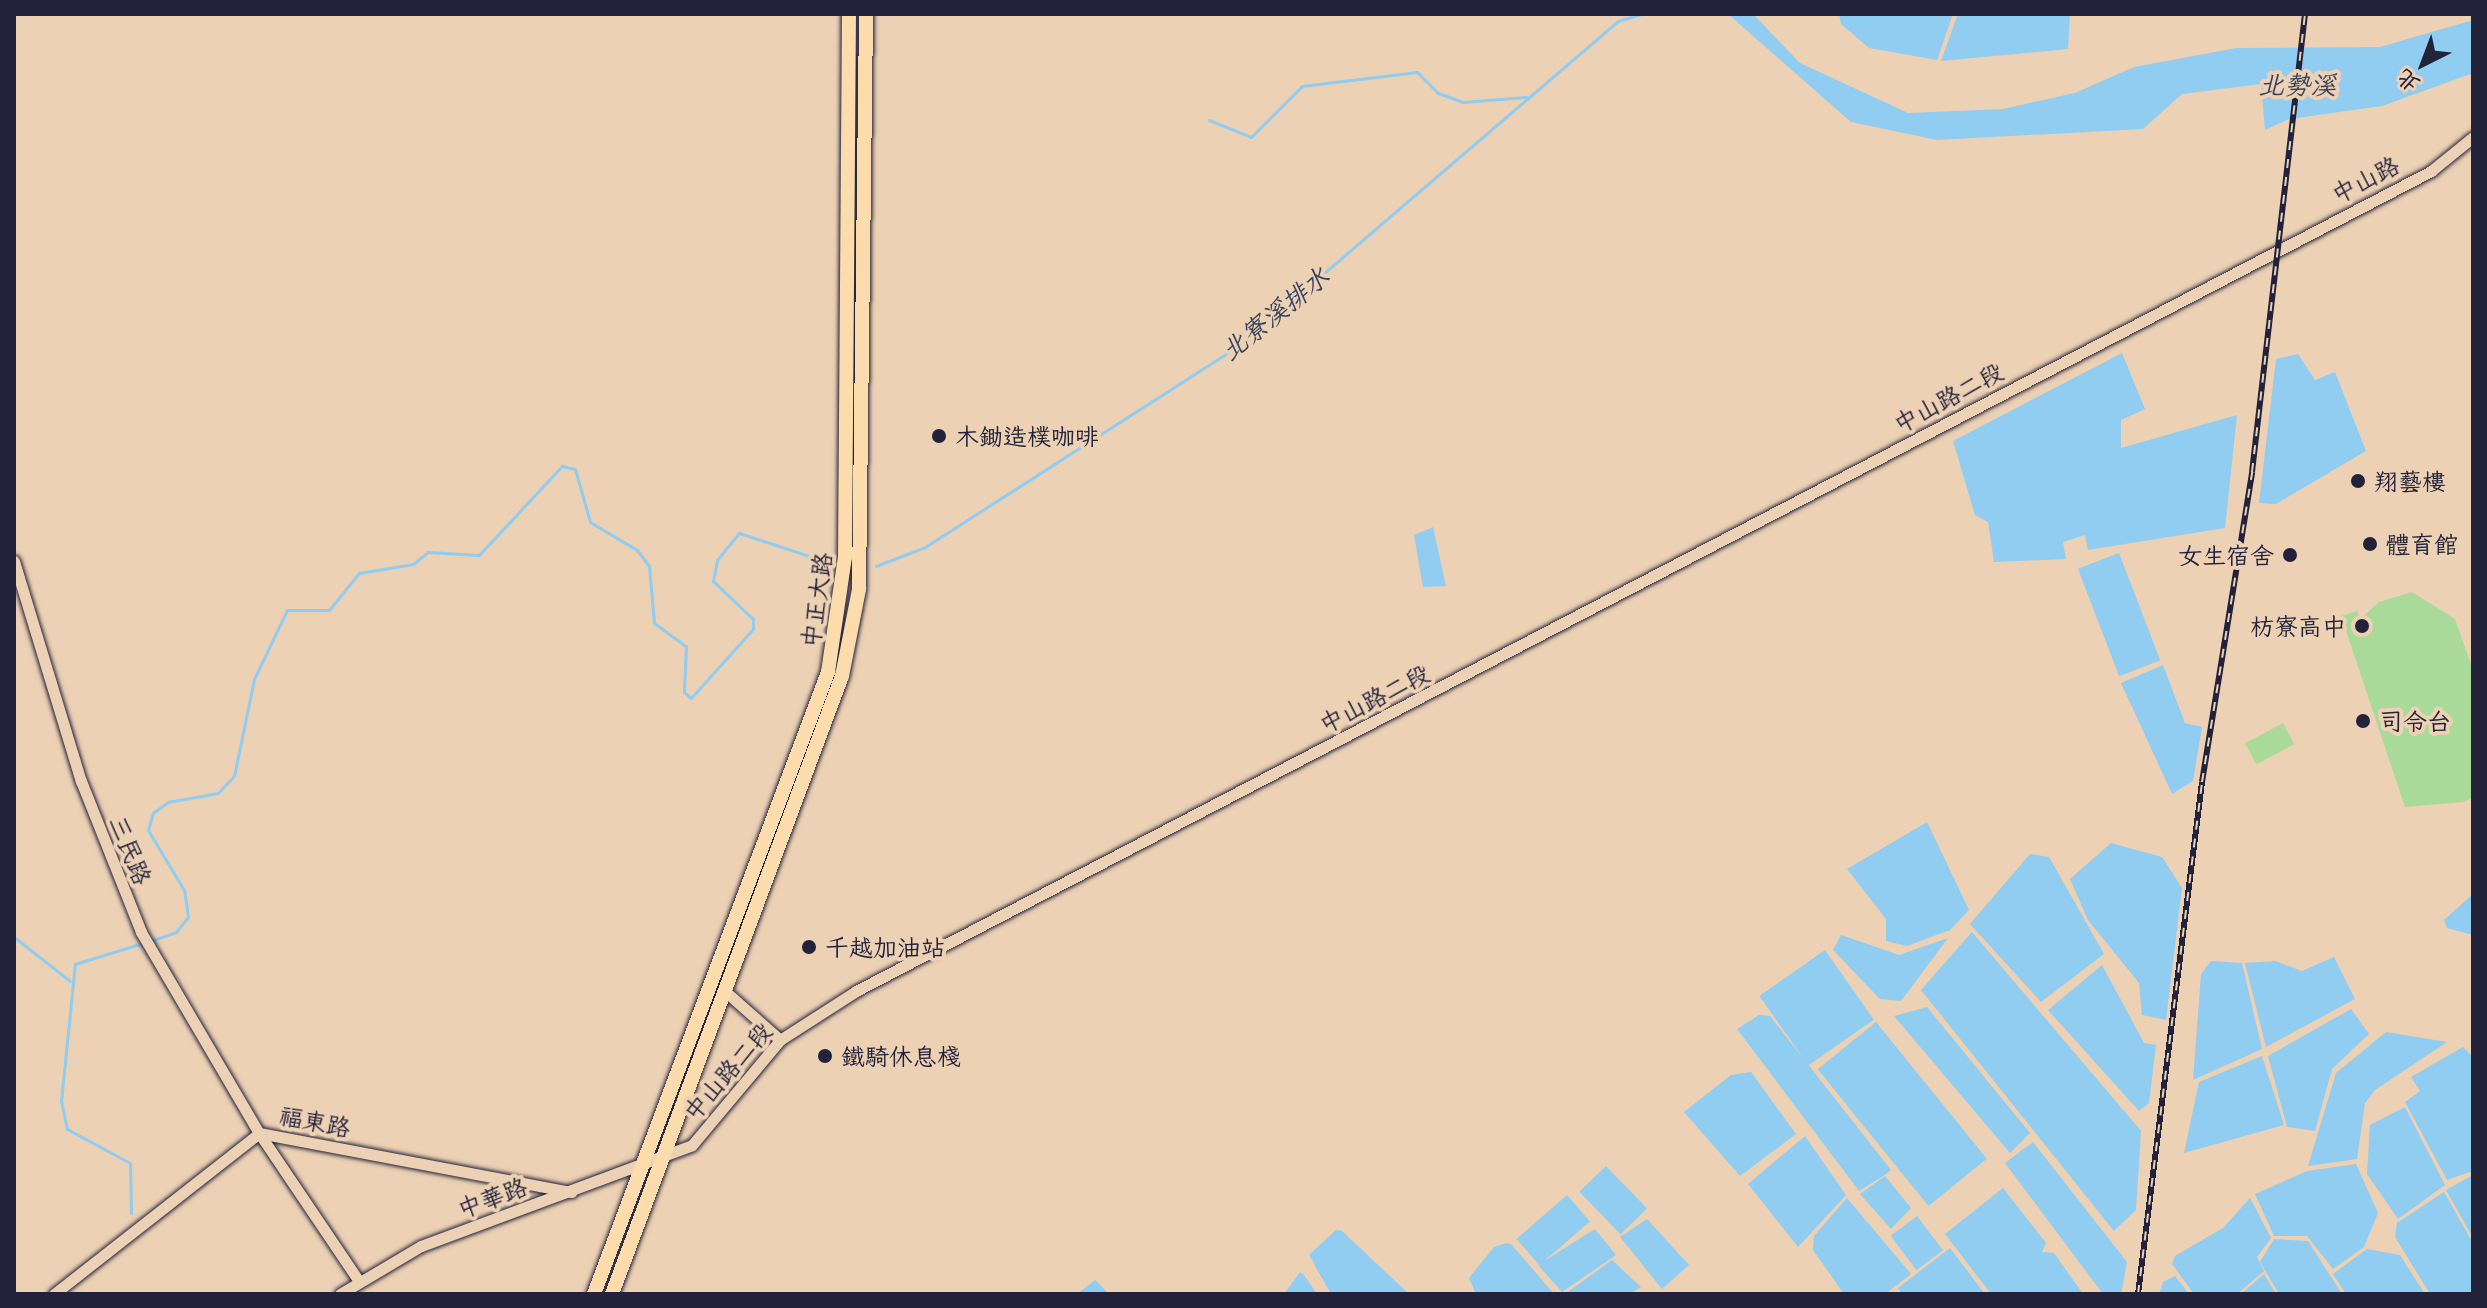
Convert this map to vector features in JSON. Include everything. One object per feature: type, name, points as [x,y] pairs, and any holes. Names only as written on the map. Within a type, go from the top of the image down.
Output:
[{"type":"main road","name":"中正大路","points":[[645,1159],[806,737],[840,612],[849,14]]},
{"type":"main road","name":"中正大路","points":[[666,1154],[824,732],[859,589],[866,14]]},
{"type":"main road","points":[[612,1294],[666,1154]]},
{"type":"main road","points":[[594,1294],[645,1159]]},
{"type":"street","name":"中山路","points":[[2269,249],[2458,154],[2473,137]]},
{"type":"street","points":[[2458,154],[2473,148]]},
{"type":"street","name":"中山路二段","points":[[666,1154],[692,1145],[780,1040],[856,991],[2269,249]]},
{"type":"street","name":"三民路","points":[[14,561],[81,781],[141,932],[259,1133],[358,1280]]},
{"type":"street","points":[[726,992],[780,1040]]},
{"type":"street","name":"福東路","points":[[54,1294],[259,1133],[571,1192]]},
{"type":"street","name":"中華路","points":[[340,1294],[358,1280],[421,1246],[571,1192],[645,1159],[666,1154]]},
{"type":"green space","points":[[2412,592],[2455,619],[2473,670],[2473,797],[2464,802],[2405,807],[2341,616],[2357,611],[2360,619],[2379,602]]},
{"type":"green space","points":[[2283,723],[2294,744],[2256,764],[2245,743]]},
{"type":"water","name":"北勢溪","points":[[1728,14],[1753,14],[1800,63],[1908,113],[2003,109],[2075,93],[2134,67],[2236,48],[2380,47],[2473,20],[2473,73],[2382,106],[2289,119],[2265,130],[2261,84],[2182,94],[2143,129],[1937,140],[1851,122]]},
{"type":"water","points":[[1839,14],[1953,14],[1937,60],[1869,48],[1841,24]]},
{"type":"water","points":[[1958,14],[2070,14],[2068,49],[1941,61]]},
{"type":"water","points":[[2122,353],[2145,409],[2121,420],[2121,448],[2237,415],[2225,528],[2088,550],[2085,535],[2063,542],[2066,559],[1994,562],[1988,522],[1975,515],[1953,441]]},
{"type":"water","points":[[2298,354],[2315,380],[2335,372],[2366,451],[2276,504],[2259,503],[2276,359]]},
{"type":"water","points":[[1433,527],[1446,586],[1423,587],[1414,535]]},
{"type":"water","points":[[2119,553],[2160,660],[2119,676],[2078,569]]},
{"type":"water","points":[[2163,665],[2185,723],[2202,727],[2193,781],[2172,794],[2121,683]]},
{"type":"water","points":[[1927,822],[1969,910],[1950,930],[1907,946],[1886,941],[1886,919],[1847,869]]},
{"type":"water","points":[[2111,843],[2162,857],[2182,888],[2166,1020],[2142,1015],[2139,983],[2088,920],[2070,879]]},
{"type":"water","points":[[2030,854],[2049,857],[2104,954],[2041,1002],[1970,924]]},
{"type":"water","points":[[2473,894],[2473,935],[2447,928],[2444,920]]},
{"type":"water","points":[[1972,932],[2141,1131],[2136,1210],[2114,1231],[1921,990]]},
{"type":"water","points":[[1841,935],[1899,955],[1948,938],[1901,1001],[1880,999],[1833,950]]},
{"type":"water","points":[[1825,950],[1874,1020],[1808,1066],[1759,996]]},
{"type":"water","points":[[2334,957],[2355,999],[2266,1047],[2245,963],[2275,961],[2302,971]]},
{"type":"water","points":[[2211,961],[2242,963],[2262,1049],[2193,1080],[2201,974]]},
{"type":"water","points":[[2102,965],[2144,1043],[2156,1045],[2149,1103],[2139,1111],[2048,1010]]},
{"type":"water","points":[[1927,1007],[2030,1133],[2010,1153],[1894,1016]]},
{"type":"water","points":[[2351,1009],[2369,1034],[2332,1069],[2315,1131],[2287,1127],[2268,1056]]},
{"type":"water","points":[[1759,1015],[1770,1016],[1891,1170],[1885,1175],[1859,1191],[1737,1029]]},
{"type":"water","points":[[1876,1022],[1987,1159],[1928,1206],[1818,1069]]},
{"type":"water","points":[[2386,1032],[2447,1042],[2375,1090],[2365,1103],[2357,1159],[2308,1166],[2336,1073]]},
{"type":"water","points":[[2463,1047],[2473,1057],[2473,1171],[2447,1180],[2405,1102],[2420,1091],[2411,1077]]},
{"type":"water","points":[[2262,1056],[2284,1125],[2184,1153],[2199,1082]]},
{"type":"water","points":[[1751,1072],[1796,1134],[1740,1176],[1684,1112],[1731,1075]]},
{"type":"water","points":[[2405,1107],[2445,1185],[2398,1219],[2367,1174],[2370,1125]]},
{"type":"water","points":[[1805,1136],[1846,1195],[1798,1247],[1748,1184]]},
{"type":"water","points":[[2033,1142],[2127,1262],[2121,1294],[2103,1294],[2005,1163]]},
{"type":"water","points":[[2356,1164],[2378,1213],[2364,1247],[2333,1269],[2307,1236],[2274,1236],[2255,1194],[2307,1171]]},
{"type":"water","points":[[1606,1166],[1647,1208],[1620,1234],[1579,1192]]},
{"type":"water","points":[[2473,1175],[2473,1238],[2446,1190]]},
{"type":"water","points":[[1885,1176],[1911,1208],[1891,1229],[1860,1194]]},
{"type":"water","points":[[2003,1188],[2046,1243],[2042,1252],[2054,1253],[2083,1294],[1991,1294],[1945,1234]]},
{"type":"water","points":[[2444,1192],[2473,1243],[2473,1294],[2430,1294],[2395,1237],[2397,1223]]},
{"type":"water","points":[[1567,1195],[1590,1221],[1539,1265],[1516,1239]]},
{"type":"water","points":[[1847,1198],[1911,1274],[1885,1294],[1844,1294],[1813,1250],[1814,1236]]},
{"type":"water","points":[[2250,1198],[2271,1238],[2257,1257],[2264,1271],[2237,1294],[2194,1294],[2172,1264],[2175,1256],[2223,1228]]},
{"type":"water","points":[[1917,1216],[1943,1250],[1917,1270],[1891,1236]]},
{"type":"water","points":[[1647,1219],[1689,1265],[1662,1289],[1620,1237]]},
{"type":"water","points":[[1595,1229],[1616,1255],[1562,1292],[1538,1265]]},
{"type":"water","points":[[1336,1230],[1342,1231],[1409,1294],[1331,1294],[1309,1255]]},
{"type":"water","points":[[2274,1239],[2308,1241],[2342,1294],[2279,1294],[2260,1262]]},
{"type":"water","points":[[1507,1243],[1554,1294],[1476,1294],[1469,1278],[1494,1247]]},
{"type":"water","points":[[1950,1248],[1985,1294],[1902,1294],[1898,1288]]},
{"type":"water","points":[[2367,1249],[2400,1255],[2425,1294],[2346,1294],[2333,1274]]},
{"type":"water","points":[[1612,1260],[1641,1287],[1630,1294],[1565,1294]]},
{"type":"water","points":[[1300,1272],[1304,1275],[1317,1294],[1284,1294]]},
{"type":"water","points":[[2264,1274],[2276,1294],[2241,1294]]},
{"type":"water","points":[[2175,1276],[2189,1294],[2159,1294],[2163,1282]]},
{"type":"water","points":[[1095,1280],[1109,1294],[1077,1294]]},
{"type":"waterway","name":"北寮溪排水","points":[[876,566],[925,547],[1240,345],[1618,21],[1641,14]]},
{"type":"waterway","points":[[1209,120],[1251,137],[1302,86],[1417,72],[1438,93],[1463,102],[1526,97]]},
{"type":"waterway","name":"北寮溪排水","points":[[150,941],[176,932],[188,917],[184,890],[148,830],[153,813],[168,802],[218,793],[234,776],[254,679],[287,610],[329,610],[359,573],[413,564],[428,552],[479,555],[562,466],[575,469],[590,522],[637,550],[649,566],[654,623],[686,646],[684,692],[691,698],[753,629],[753,619],[713,581],[717,560],[739,533],[834,564]]},
{"type":"waterway","points":[[14,937],[70,981]]},
{"type":"waterway","name":"北寮溪排水","points":[[131,1213],[130,1163],[67,1129],[61,1101],[75,964],[143,943]]},
{"type":"railway","points":[[2138,1294],[2202,782],[2252,472],[2305,14]]},
{"type":"place","name":"木鋤造樸咖啡","points":[[939,436]]},
{"type":"place","name":"翔藝樓","points":[[2358,481]]},
{"type":"place","name":"體育館","points":[[2370,544]]},
{"type":"place","name":"女生宿舍","points":[[2290,555]]},
{"type":"place","name":"枋寮高中","points":[[2362,626]]},
{"type":"place","name":"司令台","points":[[2363,721]]},
{"type":"place","name":"千越加油站","points":[[809,947]]},
{"type":"place","name":"鐵騎休息棧","points":[[825,1056]]}]
